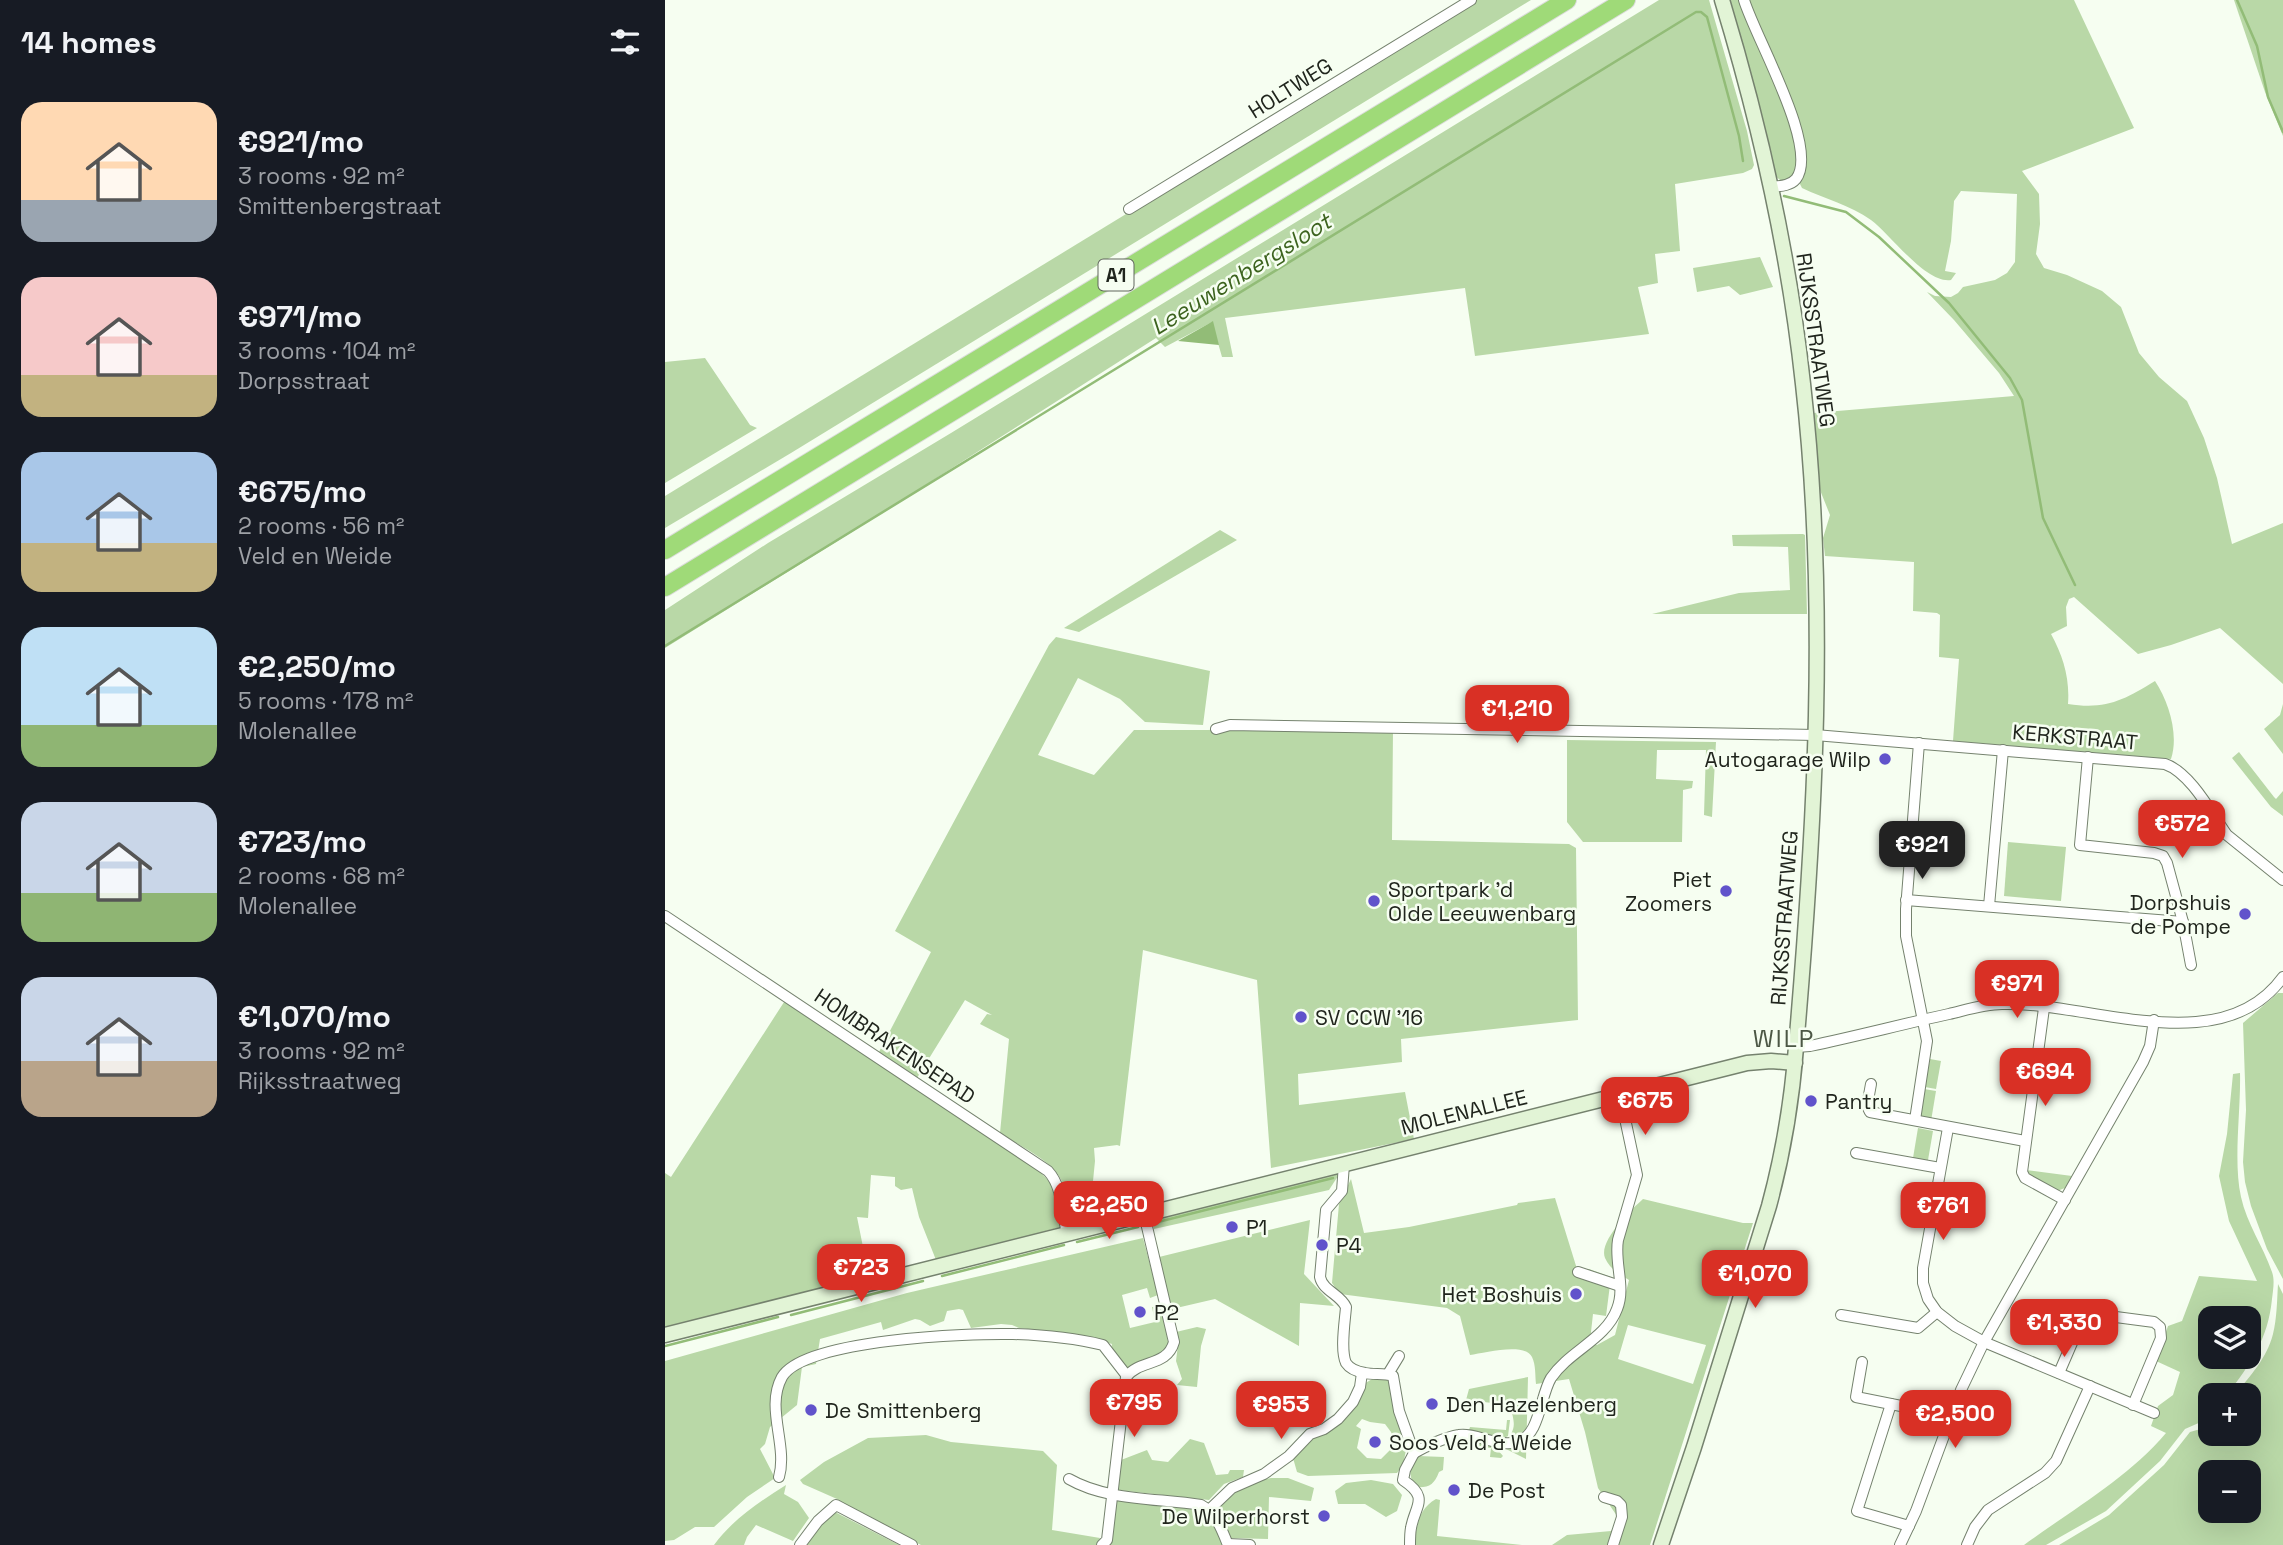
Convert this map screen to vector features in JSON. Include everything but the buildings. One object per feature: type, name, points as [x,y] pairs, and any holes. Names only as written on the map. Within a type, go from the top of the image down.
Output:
[{"type":"highway","name":"A1","points":[[665,550],[1567,0]]},
{"type":"highway","name":"A1","points":[[665,587],[1626,0]]},
{"type":"main road","name":"RIJKSSTRAATWEG","points":[[1661,1545],[1769,1206],[1788,1121],[1795,1063],[1815,736],[1817,603],[1810,461],[1797,336],[1771,187],[1748,88],[1722,0]]},
{"type":"main road","name":"MOLENALLEE","points":[[665,1335],[1747,1063],[1795,1063]]},
{"type":"street","name":"HOLTWEG","points":[[1129,209],[1471,0]]},
{"type":"street","points":[[1744,0],[1792,116],[1802,151],[1798,177],[1791,183],[1771,187]]},
{"type":"street","points":[[1216,729],[1230,725],[1815,736]]},
{"type":"street","name":"KERKSTRAAT","points":[[1815,736],[2165,764],[2186,778],[2227,835],[2283,880]]},
{"type":"street","points":[[1915,1120],[1926,1047],[1924,1019],[1906,936],[1906,900],[1919,743]]},
{"type":"street","points":[[1989,906],[2003,750]]},
{"type":"street","points":[[2088,757],[2079,843],[2087,847],[2163,856],[2183,922],[2191,965]]},
{"type":"street","points":[[1906,900],[2183,922]]},
{"type":"street","name":"HOMBRAKENSEPAD","points":[[665,916],[1048,1171],[1059,1191],[1067,1234]]},
{"type":"street","points":[[1796,1047],[2001,1004],[2199,1023],[2236,1015],[2260,1001],[2283,977]]},
{"type":"street","points":[[2044,1007],[2022,1168],[2023,1176],[2065,1200]]},
{"type":"street","points":[[1900,1545],[1961,1390],[1984,1342],[2143,1062],[2150,1046],[2154,1020]]},
{"type":"street","points":[[1871,1084],[1867,1107],[1870,1112],[2025,1141]]},
{"type":"street","points":[[1410,1545],[1411,1528],[1420,1502],[1418,1494],[1403,1480],[1405,1470],[1415,1453],[1460,1430],[1508,1444],[1529,1435],[1536,1421],[1542,1395],[1551,1379],[1567,1358],[1610,1322],[1619,1302],[1616,1250],[1637,1175],[1620,1095]]},
{"type":"street","points":[[1948,1128],[1923,1276],[1929,1299],[1937,1311],[1955,1326],[1984,1342],[2154,1413]]},
{"type":"street","points":[[1856,1153],[1940,1168]]},
{"type":"street","points":[[1344,1164],[1342,1191],[1327,1210],[1320,1277],[1323,1286],[1337,1295],[1346,1307],[1346,1363],[1362,1373],[1392,1376],[1399,1411],[1415,1453]]},
{"type":"street","points":[[1102,1545],[1107,1540],[1126,1378],[1133,1370],[1163,1358],[1174,1342],[1144,1214]]},
{"type":"street","points":[[1578,1272],[1620,1286]]},
{"type":"street","points":[[1841,1315],[1918,1328],[1937,1311]]},
{"type":"street","points":[[2059,1373],[2086,1315],[2154,1322],[2160,1327],[2162,1335],[2133,1405]]},
{"type":"street","points":[[779,1477],[781,1465],[777,1394],[781,1379],[788,1369],[812,1357],[877,1343],[964,1335],[1016,1334],[1103,1345],[1126,1378]]},
{"type":"street","points":[[1388,1374],[1399,1356]]},
{"type":"street","points":[[1862,1362],[1856,1397],[1951,1416]]},
{"type":"street","points":[[1210,1509],[1232,1488],[1264,1474],[1310,1434],[1324,1429],[1338,1419],[1353,1402],[1360,1387],[1362,1373]]},
{"type":"street","points":[[1966,1545],[1988,1510],[2051,1468],[2063,1448],[2090,1387]]},
{"type":"street","points":[[1891,1404],[1857,1511],[1909,1527]]},
{"type":"street","points":[[1407,1430],[1420,1439],[1437,1441]]},
{"type":"street","points":[[1069,1479],[1081,1486],[1113,1494],[1201,1505],[1210,1509],[1228,1544],[1251,1545]]},
{"type":"street","points":[[1604,1497],[1617,1501],[1622,1511],[1613,1545]]},
{"type":"street","points":[[800,1545],[818,1521],[836,1505],[912,1545]]},
{"type":"shaded area","points":[[1476,0],[1531,0],[665,528],[665,496]]},
{"type":"shaded area","points":[[1659,0],[1709,0],[1747,131],[1754,165],[1743,173],[1675,184],[1680,251],[1655,254],[1658,283],[1638,287],[1649,334],[1475,356],[1465,288],[1225,318],[1233,357],[1222,357],[1212,322],[1165,347],[1156,338],[665,648],[665,610],[768,543]]},
{"type":"shaded area","points":[[1727,0],[1741,0],[1793,127],[1798,165],[1790,180],[1780,180],[1773,174]]},
{"type":"shaded area","points":[[1747,0],[2074,0],[2134,128],[2022,171],[2039,194],[2040,224],[2036,254],[2044,268],[2102,291],[2121,307],[2139,353],[2159,377],[2187,401],[2204,438],[2217,478],[2232,544],[2283,523],[2283,684],[2220,628],[2138,654],[2074,597],[2069,599],[2066,607],[2067,626],[2051,634],[2065,667],[2068,704],[2093,706],[2114,702],[2155,681],[2165,699],[2171,719],[2174,740],[2171,759],[1953,741],[1959,659],[1939,657],[1940,615],[1913,611],[1914,562],[1825,556],[1823,538],[1830,515],[1820,490],[1814,413],[2014,396],[1999,373],[1927,292],[1935,296],[1951,297],[1963,287],[1995,280],[2007,273],[2015,262],[2017,194],[1961,191],[1954,201],[1951,241],[1945,271],[1956,273],[1951,280],[1941,279],[1920,267],[1863,215],[1802,188],[1800,184],[1804,164]]},
{"type":"shaded area","points":[[2234,0],[2283,0],[2283,136],[2265,92]]},
{"type":"shaded area","points":[[1760,257],[1773,287],[1740,295],[1729,286],[1697,292],[1693,268]]},
{"type":"shaded area","points":[[1213,321],[1219,345],[1178,341],[1208,324]]},
{"type":"shaded area","points":[[705,358],[750,425],[757,428],[665,483],[665,362]]},
{"type":"shaded area","points":[[1220,530],[1237,540],[1079,632],[1064,628]]},
{"type":"shaded area","points":[[1803,534],[1807,614],[1652,614],[1739,593],[1790,590],[1788,547],[1733,546],[1732,535]]},
{"type":"shaded area","points":[[1056,637],[1210,671],[1203,725],[1145,722],[1120,699],[1078,678],[1038,755],[1094,775],[1134,730],[1393,730],[1392,840],[1569,844],[1576,848],[1578,1020],[1401,1039],[1402,1062],[1298,1074],[1299,1105],[1405,1092],[1414,1139],[1271,1168],[1257,980],[1143,950],[1120,1146],[1094,1148],[1089,1221],[1072,1225],[1066,1194],[1059,1176],[1040,1158],[1000,1133],[1009,1039],[980,1024],[987,1014],[992,1015],[965,1000],[917,1078],[879,1052],[931,952],[895,931],[1049,645]]},
{"type":"shaded area","points":[[2283,704],[2283,754],[2264,729],[2280,715]]},
{"type":"shaded area","points":[[1567,740],[1716,742],[1712,817],[1704,815],[1706,750],[1657,750],[1656,779],[1693,781],[1692,788],[1683,790],[1682,842],[1583,842],[1567,822]]},
{"type":"shaded area","points":[[2239,752],[2276,799],[2283,791],[2283,816],[2271,807],[2232,758]]},
{"type":"shaded area","points":[[2008,842],[2066,847],[2061,901],[2004,896]]},
{"type":"shaded area","points":[[2278,993],[2283,993],[2283,1279],[2267,1249],[2251,1206],[2243,1162],[2246,1110],[2243,1023]]},
{"type":"shaded area","points":[[786,999],[1035,1167],[1052,1184],[1061,1227],[936,1260],[919,1217],[912,1188],[901,1190],[895,1186],[895,1177],[871,1175],[868,1218],[857,1217],[869,1277],[665,1328],[665,1173],[671,1177]]},
{"type":"shaded area","points":[[1930,1059],[1941,1061],[1936,1089],[1925,1087]]},
{"type":"shaded area","points":[[2240,1073],[2237,1152],[2241,1197],[2273,1278],[2270,1313],[2262,1339],[2261,1341],[2261,1306],[2198,1306],[2198,1369],[2245,1369],[2235,1383],[2198,1383],[2198,1423],[2185,1429],[2160,1461],[2106,1511],[2046,1545],[2024,1545],[2117,1479],[2151,1450],[2166,1433],[2151,1426],[2158,1406],[2173,1395],[2180,1372],[2156,1361],[2168,1326],[2182,1321],[2199,1276],[2257,1281],[2229,1221],[2219,1176],[2227,1134],[2233,1074]]},
{"type":"shaded area","points":[[1924,1089],[1936,1091],[1931,1121],[1921,1118],[1920,1115]]},
{"type":"shaded area","points":[[1918,1128],[1933,1131],[1928,1160],[1913,1158]]},
{"type":"shaded area","points":[[2026,1170],[2072,1176],[2065,1188],[2057,1191],[2028,1174]]},
{"type":"shaded area","points":[[1340,1173],[1329,1190],[1154,1229],[1151,1218]]},
{"type":"shaded area","points":[[1351,1179],[1364,1233],[1409,1227],[1518,1203],[1555,1198],[1577,1269],[1589,1269],[1611,1277],[1606,1316],[1593,1314],[1590,1341],[1597,1345],[1615,1335],[1629,1280],[1607,1262],[1604,1251],[1606,1243],[1617,1226],[1643,1199],[1743,1223],[1753,1223],[1650,1545],[1552,1545],[1567,1535],[1611,1531],[1617,1516],[1598,1488],[1569,1379],[1536,1384],[1532,1357],[1521,1350],[1470,1355],[1460,1316],[1447,1308],[1340,1294],[1332,1283],[1339,1204]],"holes":[[[1628,1325],[1706,1345],[1693,1384],[1618,1359]]]},
{"type":"shaded area","points":[[1310,1220],[1304,1274],[1334,1306],[1300,1303],[1299,1346],[1215,1299],[1172,1309],[1159,1257]]},
{"type":"shaded area","points":[[1143,1238],[1158,1295],[1150,1298],[1147,1288],[1122,1295],[1130,1328],[1155,1322],[1152,1307],[1162,1306],[1169,1347],[1165,1352],[1123,1370],[1110,1357],[1112,1344],[1086,1336],[1012,1325],[971,1328],[963,1310],[959,1309],[947,1311],[944,1321],[930,1326],[915,1319],[883,1330],[881,1322],[820,1339],[816,1364],[802,1367],[797,1405],[770,1427],[765,1444],[760,1449],[775,1478],[747,1497],[714,1527],[695,1527],[674,1540],[665,1541],[665,1361],[907,1293]]},
{"type":"shaded area","points":[[2278,1284],[2283,1294],[2283,1545],[2059,1545],[2109,1515],[2164,1465],[2190,1432],[2198,1430],[2198,1446],[2261,1446],[2261,1383],[2244,1383],[2255,1369],[2261,1369],[2261,1360],[2270,1343],[2275,1322]]},
{"type":"shaded area","points":[[1197,1327],[1206,1329],[1201,1346],[1197,1387],[1177,1385],[1182,1379],[1176,1361],[1176,1332]]},
{"type":"shaded area","points":[[1377,1376],[1392,1383],[1393,1406],[1404,1434],[1400,1440],[1394,1440],[1385,1424],[1362,1419],[1356,1426],[1361,1429],[1357,1448],[1367,1458],[1381,1459],[1395,1445],[1401,1445],[1406,1450],[1403,1465],[1397,1473],[1308,1476],[1297,1472],[1293,1458],[1312,1437],[1328,1430],[1364,1384]]},
{"type":"shaded area","points":[[1528,1377],[1526,1459],[1502,1447],[1513,1428],[1510,1405],[1466,1400],[1469,1389]]},
{"type":"shaded area","points":[[1507,1420],[1510,1420],[1508,1436],[1500,1440],[1469,1430],[1470,1427],[1506,1430]]},
{"type":"shaded area","points":[[926,1435],[951,1442],[1043,1451],[1057,1465],[1052,1530],[1100,1538],[1096,1545],[921,1545],[845,1506],[837,1499],[803,1484],[800,1480],[824,1462],[868,1438]]},
{"type":"shaded area","points":[[1190,1439],[1204,1443],[1216,1475],[1228,1474],[1230,1470],[1244,1470],[1243,1477],[1224,1484],[1209,1500],[1117,1490],[1121,1460],[1147,1450],[1152,1460],[1168,1462]]},
{"type":"shaded area","points":[[1453,1440],[1487,1445],[1503,1456],[1490,1457],[1491,1448],[1457,1444]]},
{"type":"shaded area","points":[[1418,1456],[1444,1457],[1443,1470],[1433,1483],[1424,1487],[1415,1487],[1411,1478],[1411,1467]]},
{"type":"shaded area","points":[[1271,1478],[1288,1478],[1314,1488],[1311,1501],[1269,1497],[1268,1539],[1229,1538],[1218,1509],[1241,1489]]},
{"type":"shaded area","points":[[1371,1480],[1393,1484],[1402,1495],[1397,1511],[1386,1517],[1365,1504],[1338,1504],[1335,1491],[1346,1483]]},
{"type":"shaded area","points":[[786,1485],[784,1494],[798,1502],[809,1518],[793,1541],[756,1525],[744,1545],[714,1545],[738,1519]]},
{"type":"shaded area","points":[[1116,1499],[1205,1510],[1224,1545],[1109,1545],[1113,1534]]},
{"type":"shaded area","points":[[1436,1499],[1440,1500],[1437,1536],[1522,1545],[1414,1545],[1422,1513]]},
{"type":"shaded area","points":[[833,1511],[899,1545],[804,1545]]},
{"type":"waterway","points":[[2237,0],[2257,46],[2268,97],[2283,132]]},
{"type":"waterway","name":"Leeuwenbergsloot","points":[[665,646],[1696,12],[1707,17],[1739,136],[1743,161]]},
{"type":"waterway","name":"Leeuwenbergsloot","points":[[1784,196],[1846,212],[1879,237],[1949,303],[2010,378],[2022,400],[2043,518],[2075,585]]},
{"type":"waterway","points":[[1154,1223],[1333,1178]]},
{"type":"waterway","points":[[1077,1242],[1138,1227]]},
{"type":"waterway","points":[[942,1276],[1064,1245]]},
{"type":"waterway","points":[[791,1315],[923,1281]]},
{"type":"waterway","points":[[665,1346],[778,1317]]},
{"type":"place","name":"Autogarage Wilp","points":[[1885,759]]},
{"type":"place","name":"Piet Zoomers","points":[[1726,891]]},
{"type":"place","name":"Sportpark 'd Olde Leeuwenbarg","points":[[1374,901]]},
{"type":"place","name":"Dorpshuis de Pompe","points":[[2245,914]]},
{"type":"place","name":"SV CCW '16","points":[[1301,1017]]},
{"type":"place","name":"Pantry","points":[[1811,1101]]},
{"type":"place","name":"P1","points":[[1232,1227]]},
{"type":"place","name":"P4","points":[[1322,1245]]},
{"type":"place","name":"Het Boshuis","points":[[1576,1294]]},
{"type":"place","name":"P2","points":[[1140,1312]]},
{"type":"place","name":"Den Hazelenberg","points":[[1432,1404]]},
{"type":"place","name":"De Smittenberg","points":[[811,1410]]},
{"type":"place","name":"Soos Veld & Weide","points":[[1375,1442]]},
{"type":"place","name":"De Post","points":[[1454,1490]]},
{"type":"place","name":"De Wilperhorst","points":[[1324,1516]]},
{"type":"district","name":"WILP","points":[[1784,1038]]}]
